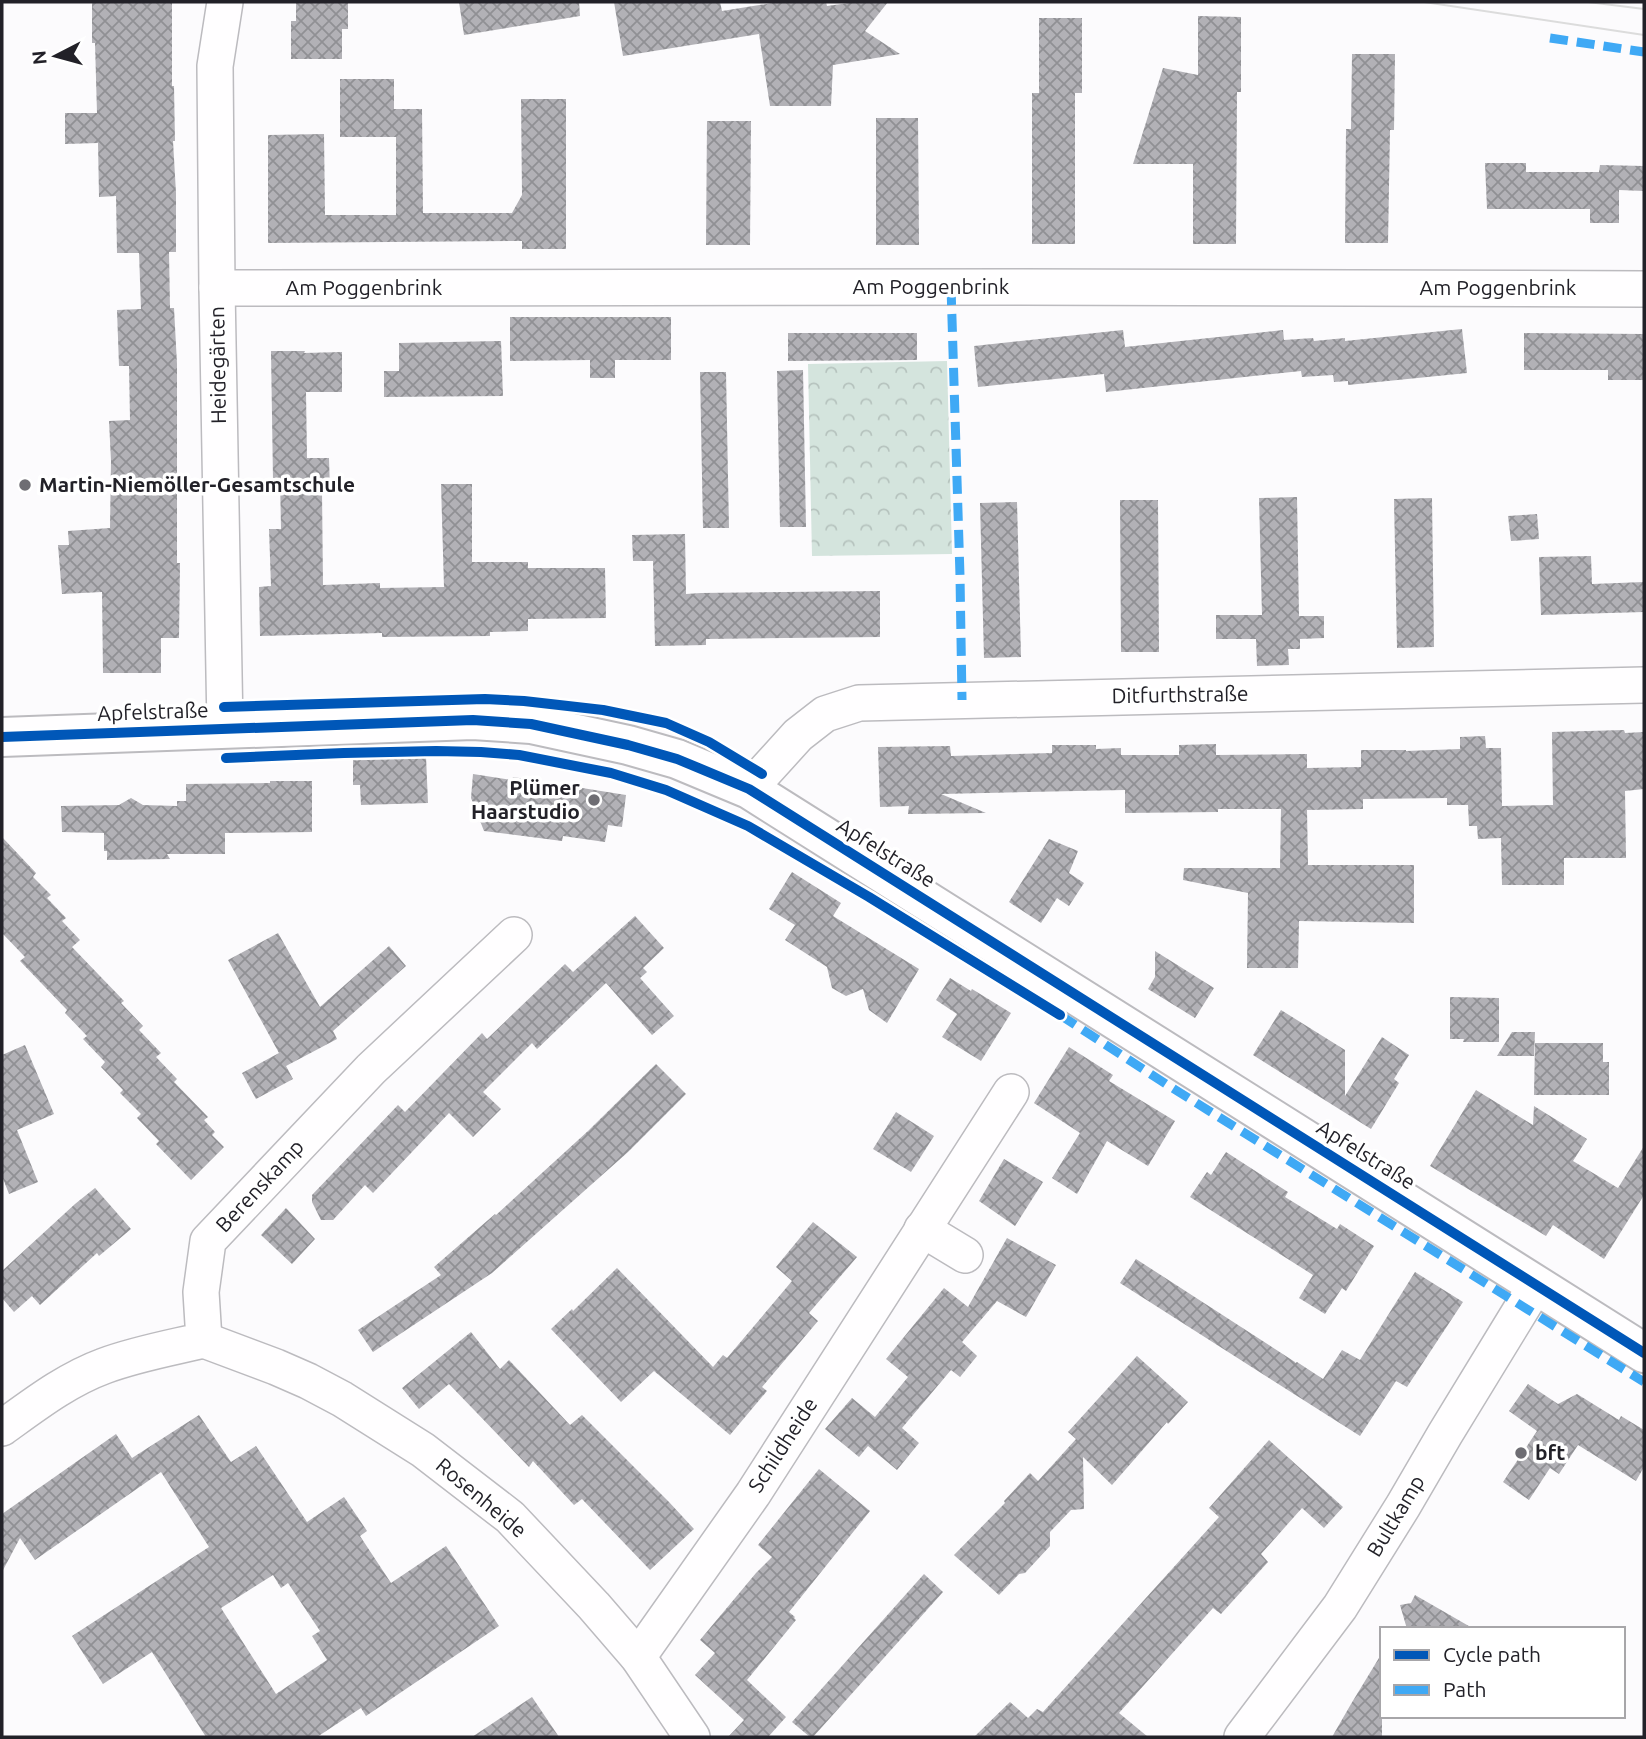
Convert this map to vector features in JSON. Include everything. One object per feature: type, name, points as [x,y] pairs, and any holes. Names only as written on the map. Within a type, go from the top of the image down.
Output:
[{"type":"street","name":"Heidegärten","points":[[225,2],[215,66],[225,729]]},
{"type":"street","name":"Am Poggenbrink","points":[[217,288],[1644,289]]},
{"type":"street","name":"Ditfurthstraße","points":[[748,789],[798,735],[825,714],[859,703],[1644,685]]},
{"type":"street","name":"Apfelstraße","points":[[2,737],[472,720],[531,724],[677,758],[748,789],[1644,1353]]},
{"type":"street","name":"Berenskamp","points":[[204,1340],[201,1292],[208,1241],[371,1069],[514,934]]},
{"type":"street","name":"Schildheide","points":[[638,1657],[752,1494],[1011,1092]]},
{"type":"street","points":[[922,1228],[965,1255]]},
{"type":"street","name":"Bultkamp","points":[[1242,1737],[1340,1607],[1536,1285]]},
{"type":"street","points":[[2,1428],[61,1387],[102,1367],[204,1340]]},
{"type":"street","name":"Rosenheide","points":[[204,1340],[276,1367],[342,1399],[423,1450],[510,1517],[638,1657],[692,1737]]},
{"type":"green space","points":[[947,361],[952,554],[812,556],[808,364]]},
{"type":"building","points":[[92,2],[172,2],[176,252],[169,252],[170,308],[174,308],[177,364],[179,638],[161,638],[161,673],[103,673],[102,592],[62,594],[58,545],[69,545],[68,531],[110,528],[109,421],[130,420],[129,366],[119,366],[117,310],[141,309],[139,253],[117,253],[116,196],[99,197],[98,143],[65,144],[65,113],[97,113]]},
{"type":"building","points":[[296,2],[348,2],[348,29],[342,29],[342,59],[291,59],[291,21],[296,21]]},
{"type":"building","points":[[459,2],[579,2],[580,16],[464,35]]},
{"type":"building","points":[[614,2],[720,2],[722,11],[779,2],[826,2],[827,6],[888,2],[865,31],[900,54],[833,65],[831,106],[770,106],[759,34],[623,56]]},
{"type":"building","points":[[1198,16],[1241,17],[1241,92],[1237,92],[1236,244],[1193,244],[1193,164],[1133,164],[1163,68],[1198,75]]},
{"type":"building","points":[[1039,18],[1082,18],[1082,93],[1075,93],[1075,244],[1032,244],[1032,93],[1039,93]]},
{"type":"building","points":[[1352,54],[1395,54],[1394,130],[1390,130],[1388,243],[1345,243],[1346,129],[1351,129]]},
{"type":"building","points":[[340,79],[394,79],[394,109],[422,109],[423,213],[512,213],[522,195],[521,99],[566,99],[566,249],[522,249],[522,241],[268,243],[268,135],[324,134],[325,215],[396,215],[396,137],[340,137]]},
{"type":"building","points":[[876,118],[918,118],[919,245],[876,245]]},
{"type":"building","points":[[707,121],[751,121],[750,245],[706,245]]},
{"type":"building","points":[[1485,163],[1526,163],[1526,172],[1599,172],[1600,165],[1644,166],[1644,191],[1619,190],[1619,223],[1590,223],[1590,209],[1487,209]]},
{"type":"building","points":[[510,317],[671,317],[671,360],[615,360],[615,378],[590,378],[590,360],[510,361]]},
{"type":"building","points":[[1462,329],[1467,373],[1348,385],[1348,381],[1334,382],[1333,375],[1302,377],[1301,371],[1106,392],[1104,374],[978,387],[974,346],[1123,330],[1125,347],[1283,330],[1284,340],[1345,338],[1345,341]]},
{"type":"building","points":[[788,333],[917,333],[917,360],[788,361]]},
{"type":"building","points":[[1524,333],[1644,334],[1644,380],[1608,380],[1608,370],[1524,370]]},
{"type":"building","points":[[501,341],[503,396],[384,397],[384,371],[399,371],[399,343]]},
{"type":"building","points":[[271,351],[342,352],[342,392],[306,392],[307,458],[329,458],[330,491],[322,491],[323,585],[380,583],[380,588],[444,587],[441,484],[472,484],[472,562],[528,562],[528,568],[605,568],[606,618],[528,619],[528,631],[490,632],[490,636],[382,637],[382,633],[260,636],[259,587],[271,586],[269,529],[281,529],[280,479],[273,480]]},
{"type":"building","points":[[803,370],[806,527],[780,527],[777,371]]},
{"type":"building","points":[[700,372],[726,372],[729,528],[703,528]]},
{"type":"building","points":[[1297,497],[1299,616],[1324,616],[1324,638],[1300,639],[1300,649],[1288,649],[1289,665],[1257,666],[1256,639],[1216,639],[1216,615],[1262,615],[1259,498]]},
{"type":"building","points":[[1432,498],[1434,647],[1397,648],[1394,499]]},
{"type":"building","points":[[1120,500],[1158,500],[1159,652],[1121,652]]},
{"type":"building","points":[[1017,502],[1021,657],[984,658],[980,503]]},
{"type":"building","points":[[1537,514],[1539,539],[1511,541],[1508,516]]},
{"type":"building","points":[[685,534],[686,594],[880,591],[880,637],[706,639],[706,645],[655,646],[653,561],[633,561],[632,535]]},
{"type":"building","points":[[1591,556],[1592,584],[1644,582],[1644,612],[1541,615],[1539,557]]},
{"type":"building","points":[[1624,730],[1625,733],[1644,732],[1644,789],[1625,791],[1626,858],[1564,858],[1564,885],[1502,885],[1501,838],[1478,839],[1477,826],[1469,826],[1468,805],[1447,805],[1447,798],[1363,799],[1363,809],[1307,810],[1308,865],[1414,865],[1414,923],[1299,921],[1298,968],[1247,968],[1248,893],[1183,880],[1184,868],[1280,868],[1281,809],[1125,813],[1125,790],[941,794],[986,813],[908,814],[909,806],[880,807],[878,747],[950,746],[951,756],[1052,753],[1052,745],[1096,745],[1096,749],[1121,748],[1121,755],[1179,755],[1179,745],[1216,744],[1216,755],[1307,754],[1307,768],[1361,767],[1361,750],[1460,749],[1460,737],[1485,736],[1486,748],[1501,748],[1502,806],[1553,805],[1552,732]]},
{"type":"building","points":[[426,756],[428,803],[361,805],[360,785],[353,785],[353,758]]},
{"type":"building","points":[[473,774],[512,780],[513,777],[626,795],[622,827],[608,825],[605,842],[563,836],[562,841],[484,831],[471,798]]},
{"type":"building","points":[[312,781],[312,832],[225,833],[225,854],[167,854],[170,859],[107,860],[104,833],[62,832],[61,806],[119,805],[131,798],[143,805],[177,806],[177,801],[186,801],[186,784]]},
{"type":"building","points":[[2,837],[36,873],[33,877],[51,895],[47,898],[66,918],[62,921],[80,940],[72,947],[124,1001],[121,1003],[143,1026],[139,1030],[161,1053],[156,1057],[177,1079],[174,1082],[208,1117],[204,1120],[215,1132],[212,1135],[224,1147],[191,1180],[156,1144],[159,1141],[137,1118],[141,1114],[120,1093],[123,1090],[101,1067],[105,1062],[83,1039],[87,1036],[65,1013],[67,1010],[20,961],[25,957],[2,933]]},
{"type":"building","points":[[1049,839],[1078,851],[1069,873],[1084,883],[1069,906],[1057,898],[1041,923],[1009,902]]},
{"type":"building","points":[[792,872],[841,903],[833,916],[919,969],[887,1023],[869,1010],[863,989],[846,996],[832,988],[827,967],[785,940],[795,925],[769,909]]},
{"type":"building","points":[[635,916],[664,948],[643,968],[647,972],[640,978],[674,1016],[652,1035],[606,983],[537,1049],[532,1043],[483,1092],[501,1109],[473,1137],[449,1113],[373,1193],[365,1185],[333,1220],[321,1220],[312,1202],[312,1195],[398,1105],[405,1112],[482,1033],[487,1039],[565,964],[573,972]]},
{"type":"building","points":[[278,933],[320,1007],[389,946],[406,966],[333,1031],[337,1039],[286,1066],[293,1079],[256,1099],[242,1073],[279,1053],[228,960]]},
{"type":"building","points":[[1155,951],[1214,988],[1195,1018],[1148,989],[1155,977]]},
{"type":"building","points":[[950,978],[1011,1013],[981,1061],[942,1037],[957,1014],[936,1000]]},
{"type":"building","points":[[1450,997],[1499,998],[1499,1042],[1463,1042],[1464,1039],[1450,1039]]},
{"type":"building","points":[[1281,1010],[1345,1050],[1345,1096],[1382,1037],[1409,1055],[1394,1079],[1399,1083],[1371,1129],[1253,1055]]},
{"type":"building","points":[[1512,1032],[1535,1032],[1534,1056],[1497,1056]]},
{"type":"building","points":[[1535,1043],[1603,1043],[1603,1062],[1609,1062],[1609,1095],[1534,1095]]},
{"type":"building","points":[[25,1045],[54,1114],[17,1130],[38,1182],[9,1194],[2,1176],[2,1055]]},
{"type":"building","points":[[1069,1047],[1113,1075],[1109,1081],[1175,1121],[1148,1166],[1107,1141],[1077,1194],[1052,1178],[1080,1133],[1034,1103]]},
{"type":"building","points":[[656,1064],[686,1094],[628,1152],[492,1273],[373,1352],[358,1330],[441,1275],[434,1267],[588,1131]]},
{"type":"building","points":[[1476,1090],[1533,1125],[1534,1106],[1587,1139],[1573,1161],[1618,1188],[1644,1146],[1644,1195],[1604,1259],[1553,1225],[1546,1236],[1430,1166]]},
{"type":"building","points":[[896,1112],[934,1136],[911,1172],[873,1149]]},
{"type":"building","points":[[1226,1152],[1288,1192],[1285,1197],[1337,1229],[1340,1224],[1374,1246],[1346,1291],[1342,1288],[1325,1314],[1299,1298],[1313,1275],[1190,1197],[1207,1172],[1211,1175]]},
{"type":"building","points":[[1004,1159],[1043,1182],[1015,1226],[979,1201]]},
{"type":"building","points":[[95,1188],[131,1229],[99,1256],[97,1253],[40,1305],[32,1296],[14,1312],[2,1298],[2,1271]]},
{"type":"building","points":[[286,1208],[315,1239],[292,1264],[261,1235]]},
{"type":"building","points":[[813,1222],[857,1257],[809,1313],[818,1321],[762,1387],[767,1391],[730,1435],[654,1371],[621,1402],[551,1329],[617,1268],[713,1367],[723,1355],[727,1358],[792,1281],[776,1267]]},
{"type":"building","points":[[1007,1238],[1056,1265],[1026,1317],[997,1301],[962,1342],[977,1356],[960,1377],[951,1370],[902,1428],[919,1443],[897,1470],[868,1446],[859,1457],[825,1429],[852,1398],[875,1417],[908,1377],[886,1359],[944,1288],[968,1307]]},
{"type":"building","points":[[1136,1259],[1323,1379],[1342,1350],[1360,1360],[1415,1272],[1463,1302],[1407,1387],[1396,1381],[1360,1436],[1120,1283]]},
{"type":"building","points":[[471,1332],[500,1369],[509,1360],[570,1425],[582,1415],[694,1529],[650,1570],[582,1499],[574,1505],[533,1461],[529,1467],[449,1384],[419,1409],[402,1388]]},
{"type":"building","points":[[1137,1356],[1188,1402],[1112,1485],[1083,1457],[1084,1509],[1071,1510],[1050,1532],[1050,1546],[1025,1573],[1019,1574],[999,1595],[954,1555],[1030,1473],[1038,1481],[1076,1439],[1068,1432]]},
{"type":"building","points":[[1528,1384],[1558,1404],[1577,1394],[1619,1420],[1621,1416],[1644,1430],[1644,1467],[1636,1481],[1578,1445],[1559,1474],[1550,1468],[1529,1500],[1503,1482],[1537,1431],[1509,1411]]},
{"type":"building","points":[[199,1415],[231,1462],[256,1446],[307,1522],[344,1497],[367,1531],[360,1536],[391,1583],[446,1546],[499,1626],[366,1716],[361,1708],[317,1737],[206,1737],[152,1652],[103,1684],[72,1636],[209,1547],[161,1472],[35,1560],[20,1538],[2,1572],[2,1514],[116,1434],[132,1458]],"holes":[[[273,1575],[281,1588],[288,1583],[320,1631],[312,1636],[327,1660],[276,1694],[221,1608]]]},
{"type":"building","points":[[1269,1440],[1343,1507],[1324,1528],[1302,1508],[1261,1554],[1268,1562],[1221,1614],[1213,1608],[1119,1713],[1148,1737],[974,1737],[1010,1702],[1028,1718],[1037,1709],[1043,1712],[1219,1517],[1209,1508]]},
{"type":"building","points":[[819,1469],[870,1511],[789,1612],[796,1620],[747,1680],[786,1717],[768,1737],[728,1737],[744,1720],[695,1675],[715,1653],[700,1640],[772,1557],[758,1545]]},
{"type":"building","points":[[924,1574],[943,1592],[813,1737],[810,1737],[792,1722]]},
{"type":"building","points":[[1415,1595],[1471,1627],[1406,1627],[1400,1605],[1411,1603]]},
{"type":"building","points":[[1380,1656],[1382,1737],[1332,1737]]},
{"type":"building","points":[[532,1697],[559,1737],[472,1737]]},
{"type":"tram line","points":[[1424,2],[1644,35]]},
{"type":"tram line","points":[[1588,2],[1644,9]]},
{"type":"marked path","points":[[1550,38],[1644,52]]},
{"type":"marked path","points":[[951,287],[962,700]]},
{"type":"marked path","points":[[1060,1015],[1644,1382]]},
{"type":"cycle path","points":[[224,707],[485,699],[603,710],[666,723],[709,742],[762,774]]},
{"type":"cycle path","points":[[2,737],[473,720],[531,724],[628,745],[677,759],[749,789],[1644,1353]]},
{"type":"cycle path","points":[[226,758],[344,753],[481,752],[519,755],[611,773],[666,790],[748,826],[1060,1015]]},
{"type":"place","name":"Martin-Niemöller-Gesamtschule","points":[[25,485]]},
{"type":"place","name":"Plümer Haarstudio","points":[[594,800]]},
{"type":"place","name":"bft","points":[[1521,1453]]}]
